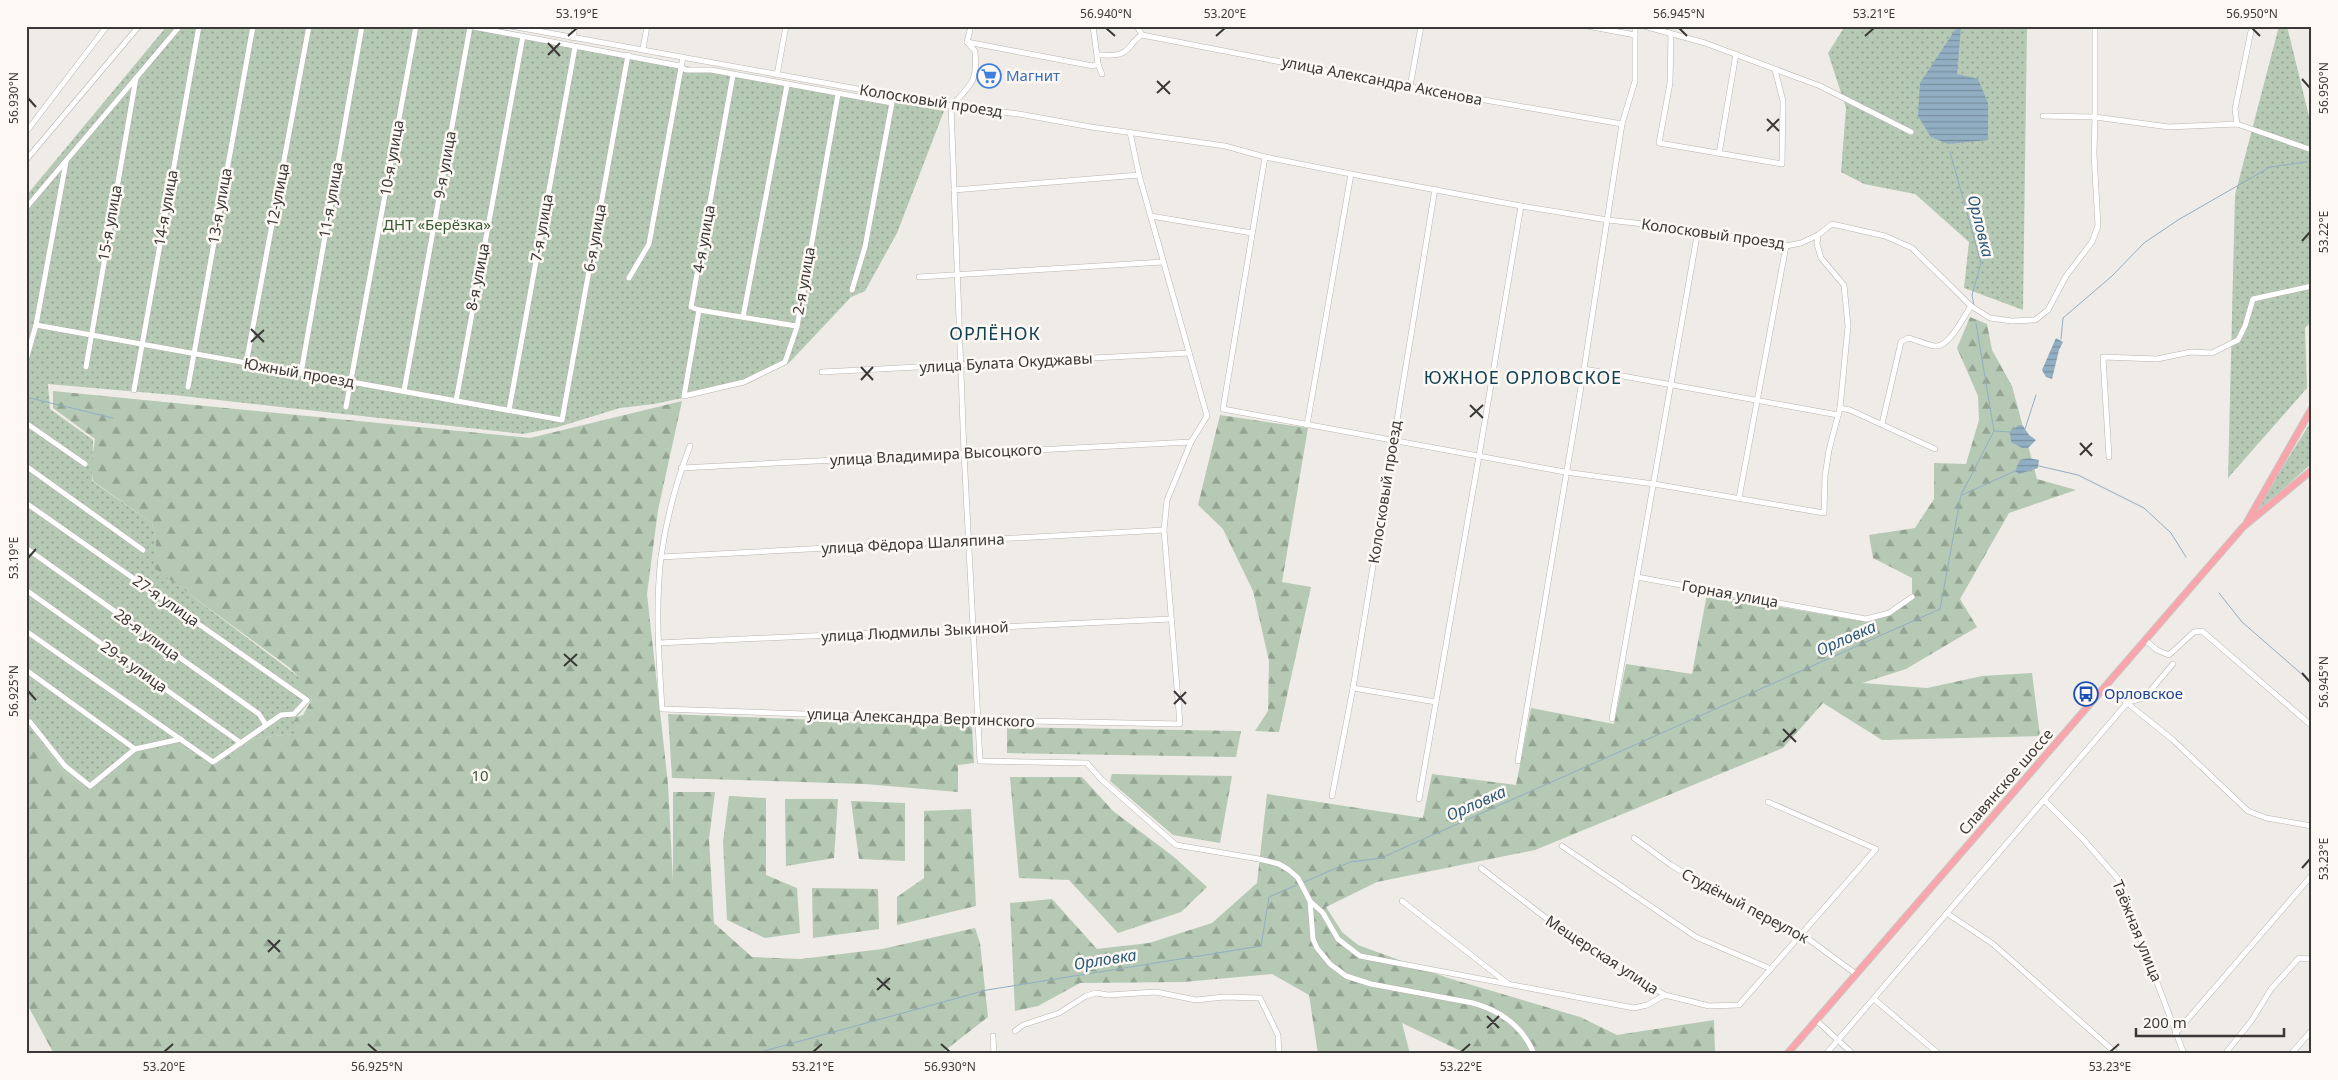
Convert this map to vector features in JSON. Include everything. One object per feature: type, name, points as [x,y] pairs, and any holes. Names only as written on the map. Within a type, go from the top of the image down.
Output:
[{"type":"main road","name":"Славянское шоссе","points":[[2243,527],[2312,408]]},
{"type":"main road","name":"Славянское шоссе","points":[[1787,1054],[2243,527],[2312,470]]},
{"type":"street","points":[[26,132],[107,26]]},
{"type":"street","points":[[26,160],[139,26]]},
{"type":"street","points":[[26,208],[180,26]]},
{"type":"street","name":"14-я улица","points":[[134,390],[199,26]]},
{"type":"street","name":"13-я улица","points":[[188,386],[253,26]]},
{"type":"street","name":"12-улица","points":[[246,364],[309,26]]},
{"type":"street","name":"11-я улица","points":[[301,373],[362,26]]},
{"type":"street","name":"10-я улица","points":[[346,408],[416,26]]},
{"type":"street","points":[[469,26],[680,66],[686,70],[711,70],[892,103],[865,247],[852,290]]},
{"type":"street","name":"9-я улица","points":[[404,391],[469,26]]},
{"type":"street","name":"Колосковый проезд","points":[[511,26],[643,49],[777,76],[951,106],[1019,114],[1225,146],[1265,157],[1351,174],[1521,206],[1608,220],[1698,230],[1786,246],[1801,244],[1818,235],[1832,224],[1885,236],[1912,248],[1971,306],[1990,318],[2029,322],[2044,314],[2066,276],[2092,242],[2098,226],[2094,154],[2095,117]]},
{"type":"street","points":[[573,38],[576,26]]},
{"type":"street","points":[[643,49],[647,26]]},
{"type":"street","points":[[777,76],[786,26]]},
{"type":"street","points":[[967,42],[971,26]]},
{"type":"street","points":[[1093,26],[1099,55],[1098,64],[1102,74]]},
{"type":"street","points":[[1099,55],[1119,55],[1125,51],[1136,38],[1142,35],[1136,26]]},
{"type":"street","points":[[1410,87],[1421,26]]},
{"type":"street","points":[[1587,26],[1635,35]]},
{"type":"street","points":[[1518,761],[1565,472],[1584,369],[1622,124],[1634,81],[1635,26]]},
{"type":"street","points":[[1644,26],[1736,54],[1820,86],[1911,132]]},
{"type":"street","points":[[2095,26],[2095,117]]},
{"type":"street","points":[[2237,124],[2235,109],[2252,26]]},
{"type":"street","points":[[1671,34],[1670,82],[1659,143],[1782,164],[1783,101],[1775,70]]},
{"type":"street","name":"улица Александра Аксенова","points":[[1142,35],[1410,87],[1622,124]]},
{"type":"street","name":"8-я улица","points":[[456,401],[523,36]]},
{"type":"street","points":[[967,42],[1093,66],[1098,64]]},
{"type":"street","points":[[967,42],[975,51],[976,76],[970,87],[951,106],[964,453],[975,629],[980,762],[1087,763],[1101,779],[1176,845],[1278,864],[1298,878],[1310,901],[1313,938],[1316,948],[1330,964],[1346,976],[1372,984],[1473,1002],[1489,1008],[1508,1019],[1521,1031],[1534,1054]]},
{"type":"street","name":"7-я улица","points":[[509,410],[575,47]]},
{"type":"street","points":[[1719,154],[1736,54]]},
{"type":"street","name":"6-я улица","points":[[562,420],[628,56]]},
{"type":"street","points":[[629,278],[649,244],[683,57]]},
{"type":"street","name":"4-я улица","points":[[684,396],[699,310],[691,307],[733,75]]},
{"type":"street","name":"15-я улица","points":[[86,367],[90,334],[136,78]]},
{"type":"street","points":[[743,317],[787,85]]},
{"type":"street","name":"2-я улица","points":[[684,396],[744,382],[785,362],[796,326],[838,94]]},
{"type":"street","points":[[2043,116],[2095,117],[2169,127],[2237,124],[2312,150]]},
{"type":"street","points":[[1130,132],[1139,175],[1207,416],[1191,442],[1166,500],[1164,530],[1172,619]]},
{"type":"street","points":[[1265,157],[1223,409],[1565,472],[1654,484],[1824,513],[1826,468],[1840,408],[1848,326],[1844,285],[1821,258],[1817,244],[1818,235]]},
{"type":"street","points":[[26,360],[36,325],[66,162]]},
{"type":"street","points":[[1307,425],[1351,174]]},
{"type":"street","points":[[954,190],[1139,175]]},
{"type":"street","name":"Колосковый проезд","points":[[1332,796],[1394,441],[1435,189]]},
{"type":"street","points":[[1419,799],[1521,206]]},
{"type":"street","points":[[1151,216],[1252,233]]},
{"type":"street","points":[[1612,719],[1698,230]]},
{"type":"street","points":[[1740,498],[1786,246]]},
{"type":"street","points":[[919,277],[957,277],[1163,262]]},
{"type":"street","points":[[2109,457],[2103,357],[2157,359],[2191,352],[2212,353],[2238,340],[2245,326],[2253,299],[2312,286]]},
{"type":"street","points":[[1882,424],[1901,342],[1908,338],[1936,346],[1943,344],[1950,338],[1971,306]]},
{"type":"street","points":[[699,310],[796,326]]},
{"type":"street","name":"Южный проезд","points":[[36,325],[562,420]]},
{"type":"street","name":"улица Булата Окуджавы","points":[[822,372],[1189,353]]},
{"type":"street","points":[[1584,369],[1838,415]]},
{"type":"street","points":[[1840,408],[1850,410],[1935,449]]},
{"type":"street","points":[[26,423],[85,464]]},
{"type":"street","name":"улица Владимира Высоцкого","points":[[681,468],[1191,442]]},
{"type":"street","points":[[658,644],[662,557],[681,468],[690,446]]},
{"type":"street","points":[[26,466],[143,550]]},
{"type":"street","name":"27-я улица","points":[[26,503],[307,700],[294,714],[281,715],[266,725]]},
{"type":"street","name":"улица Фёдора Шаляпина","points":[[662,557],[1164,530]]},
{"type":"street","name":"28-я улица","points":[[26,548],[259,714],[266,725]]},
{"type":"street","name":"Горная улица","points":[[1637,577],[1866,619],[1890,613],[1912,597]]},
{"type":"street","name":"29-я улица","points":[[26,590],[241,743]]},
{"type":"street","name":"улица Людмилы Зыкиной","points":[[658,644],[1172,619]]},
{"type":"street","name":"улица Александра Вертинского","points":[[658,644],[662,709],[979,720],[1180,724],[1172,619]]},
{"type":"street","points":[[26,631],[213,762],[266,725]]},
{"type":"street","points":[[2146,640],[2157,650],[2169,655],[2194,632],[2202,631],[2312,726]]},
{"type":"street","points":[[1826,1054],[2128,702],[2144,698],[2173,664]]},
{"type":"street","points":[[26,670],[135,749]]},
{"type":"street","points":[[2106,686],[2173,740],[2248,811],[2266,818],[2312,826]]},
{"type":"street","points":[[1352,688],[1436,702]]},
{"type":"street","points":[[30,722],[65,766],[90,786],[135,749],[181,739]]},
{"type":"street","name":"Таёжная улица","points":[[2045,801],[2083,839],[2118,879],[2184,1054]]},
{"type":"street","points":[[1562,846],[1696,937],[1771,969],[1876,849],[1768,802]]},
{"type":"street","name":"Студёный переулок","points":[[1634,838],[1671,865],[1723,896],[1802,934],[1856,974]]},
{"type":"street","name":"Мещерская улица","points":[[1481,868],[1564,932],[1665,995],[1709,1006],[1738,1006],[1771,969]]},
{"type":"street","points":[[2176,1034],[2312,875]]},
{"type":"street","points":[[1310,901],[1323,913],[1338,939],[1360,956],[1634,1008],[1648,1005],[1665,995]]},
{"type":"street","points":[[1402,901],[1509,984]]},
{"type":"street","points":[[1948,914],[1993,944],[2117,1054]]},
{"type":"street","points":[[2224,1054],[2252,1020],[2271,989],[2299,958],[2309,959],[2312,956]]},
{"type":"street","points":[[1015,1031],[1023,1025],[1059,1013],[1086,996],[1096,993],[1122,995],[1156,992],[1196,1000],[1224,997],[1260,998],[1278,1035],[1279,1054]]},
{"type":"street","points":[[1874,999],[1939,1054]]},
{"type":"street","points":[[1816,1020],[1853,1054]]},
{"type":"street","points":[[2291,1054],[2312,1030]]},
{"type":"street","points":[[993,1036],[994,1054]]},
{"type":"green space","name":"ДНТ «Берёзка»","points":[[167,26],[455,26],[944,111],[897,233],[865,291],[851,297],[789,363],[745,385],[654,404],[620,408],[558,427],[523,434],[174,395],[48,384],[50,409],[93,440],[92,481],[152,523],[156,542],[155,568],[299,677],[312,699],[297,717],[295,734],[254,738],[215,765],[178,745],[91,793],[63,771],[26,723],[26,196]]},
{"type":"green space","points":[[1845,26],[2027,26],[2023,310],[1964,288],[1969,242],[1915,194],[1864,184],[1841,172],[1846,108],[1828,53]]},
{"type":"green space","points":[[2279,26],[2287,26],[2312,129],[2312,321],[2305,328],[2307,388],[2228,478],[2235,195]]},
{"type":"green space","points":[[1970,317],[1987,324],[1992,350],[2012,386],[2037,479],[2076,490],[2009,513],[1960,599],[1977,627],[1906,669],[1862,683],[1927,688],[1982,676],[2032,673],[2040,736],[1882,740],[1823,703],[1783,748],[1535,850],[1377,882],[1326,907],[1342,932],[1358,945],[1448,978],[1580,1017],[1617,1035],[1714,1020],[1715,1054],[1467,1054],[1402,1023],[1410,1054],[1318,1054],[1309,995],[1272,974],[1183,982],[1080,983],[1038,1006],[1015,1011],[1010,903],[1052,899],[1097,949],[1149,943],[1212,923],[1257,883],[1267,794],[1423,818],[1432,774],[1516,785],[1531,708],[1614,724],[1626,664],[1692,674],[1707,594],[1867,622],[1891,615],[1912,597],[1912,578],[1873,558],[1869,535],[1915,528],[1934,499],[1934,463],[1966,464],[1979,420],[1978,396],[1957,348]]},
{"type":"green space","name":"10","points":[[53,391],[530,438],[682,401],[658,510],[647,594],[668,784],[673,882],[673,792],[715,792],[709,839],[714,923],[752,957],[801,959],[882,949],[975,928],[980,943],[988,1017],[943,1052],[54,1054],[26,1002],[26,723],[63,771],[91,793],[131,754],[178,745],[215,765],[254,738],[294,734],[294,721],[297,717],[303,715],[312,699],[294,688],[299,677],[290,668],[154,568],[156,542],[152,523],[93,481],[91,465],[95,439],[53,408]]},
{"type":"green space","points":[[1220,415],[1308,428],[1282,582],[1311,587],[1279,732],[1255,731],[1268,711],[1269,661],[1253,591],[1223,529],[1198,505]]},
{"type":"green space","points":[[2312,420],[2312,463],[2251,518]]},
{"type":"green space","points":[[668,714],[972,726],[974,763],[958,765],[958,792],[865,784],[672,778]]},
{"type":"green space","points":[[1007,727],[1241,731],[1236,757],[1007,753]]},
{"type":"green space","points":[[1112,774],[1232,776],[1220,843],[1173,835],[1110,781]]},
{"type":"green space","points":[[1010,777],[1082,777],[1113,811],[1174,857],[1207,887],[1181,912],[1118,933],[1069,880],[1019,878]]},
{"type":"green space","points":[[729,796],[766,798],[766,875],[797,888],[800,933],[765,938],[727,920],[723,842]]},
{"type":"green space","points":[[785,799],[838,799],[834,858],[786,866]]},
{"type":"green space","points":[[851,801],[905,803],[905,861],[859,859]]},
{"type":"green space","points":[[971,809],[976,906],[897,925],[897,897],[924,878],[924,811]]},
{"type":"green space","points":[[812,888],[878,889],[879,929],[813,938]]},
{"type":"water","points":[[1961,27],[1957,74],[1978,79],[1988,103],[1988,140],[1948,144],[1931,137],[1918,116],[1920,83],[1955,30]]},
{"type":"water","points":[[2056,338],[2063,342],[2059,350],[2052,379],[2046,377],[2042,370]]},
{"type":"water","points":[[2019,425],[2023,426],[2029,435],[2036,440],[2028,448],[2022,448],[2011,442],[2010,432]]},
{"type":"water","points":[[2028,458],[2039,460],[2038,468],[2019,474],[2015,471],[2020,460]]},
{"type":"waterway","name":"Орловка","points":[[1950,152],[1981,263],[1972,295],[1974,306]]},
{"type":"waterway","points":[[2061,339],[2063,318],[2112,276],[2144,243],[2178,220],[2270,167],[2307,162]]},
{"type":"waterway","name":"Орловка","points":[[1302,883],[1350,862],[1381,858],[1940,609],[1961,495],[1994,431],[1976,323]]},
{"type":"waterway","points":[[2025,429],[2036,395]]},
{"type":"waterway","points":[[26,397],[113,418]]},
{"type":"waterway","points":[[1994,431],[2011,432]]},
{"type":"waterway","points":[[2039,466],[2078,475],[2144,508],[2171,533],[2186,557]]},
{"type":"waterway","points":[[1962,495],[2015,471]]},
{"type":"waterway","points":[[2219,593],[2242,622],[2312,683]]},
{"type":"waterway","name":"Орловка","points":[[753,1054],[987,990],[1261,946],[1269,897],[1299,884]]},
{"type":"place","name":"Магнит","points":[[989,76]]},
{"type":"place","name":"Орловское","points":[[2086,694]]},
{"type":"district","name":"ОРЛЁНОК","points":[[995,334]]},
{"type":"district","name":"ЮЖНОЕ ОРЛОВСКОЕ","points":[[1523,378]]}]
